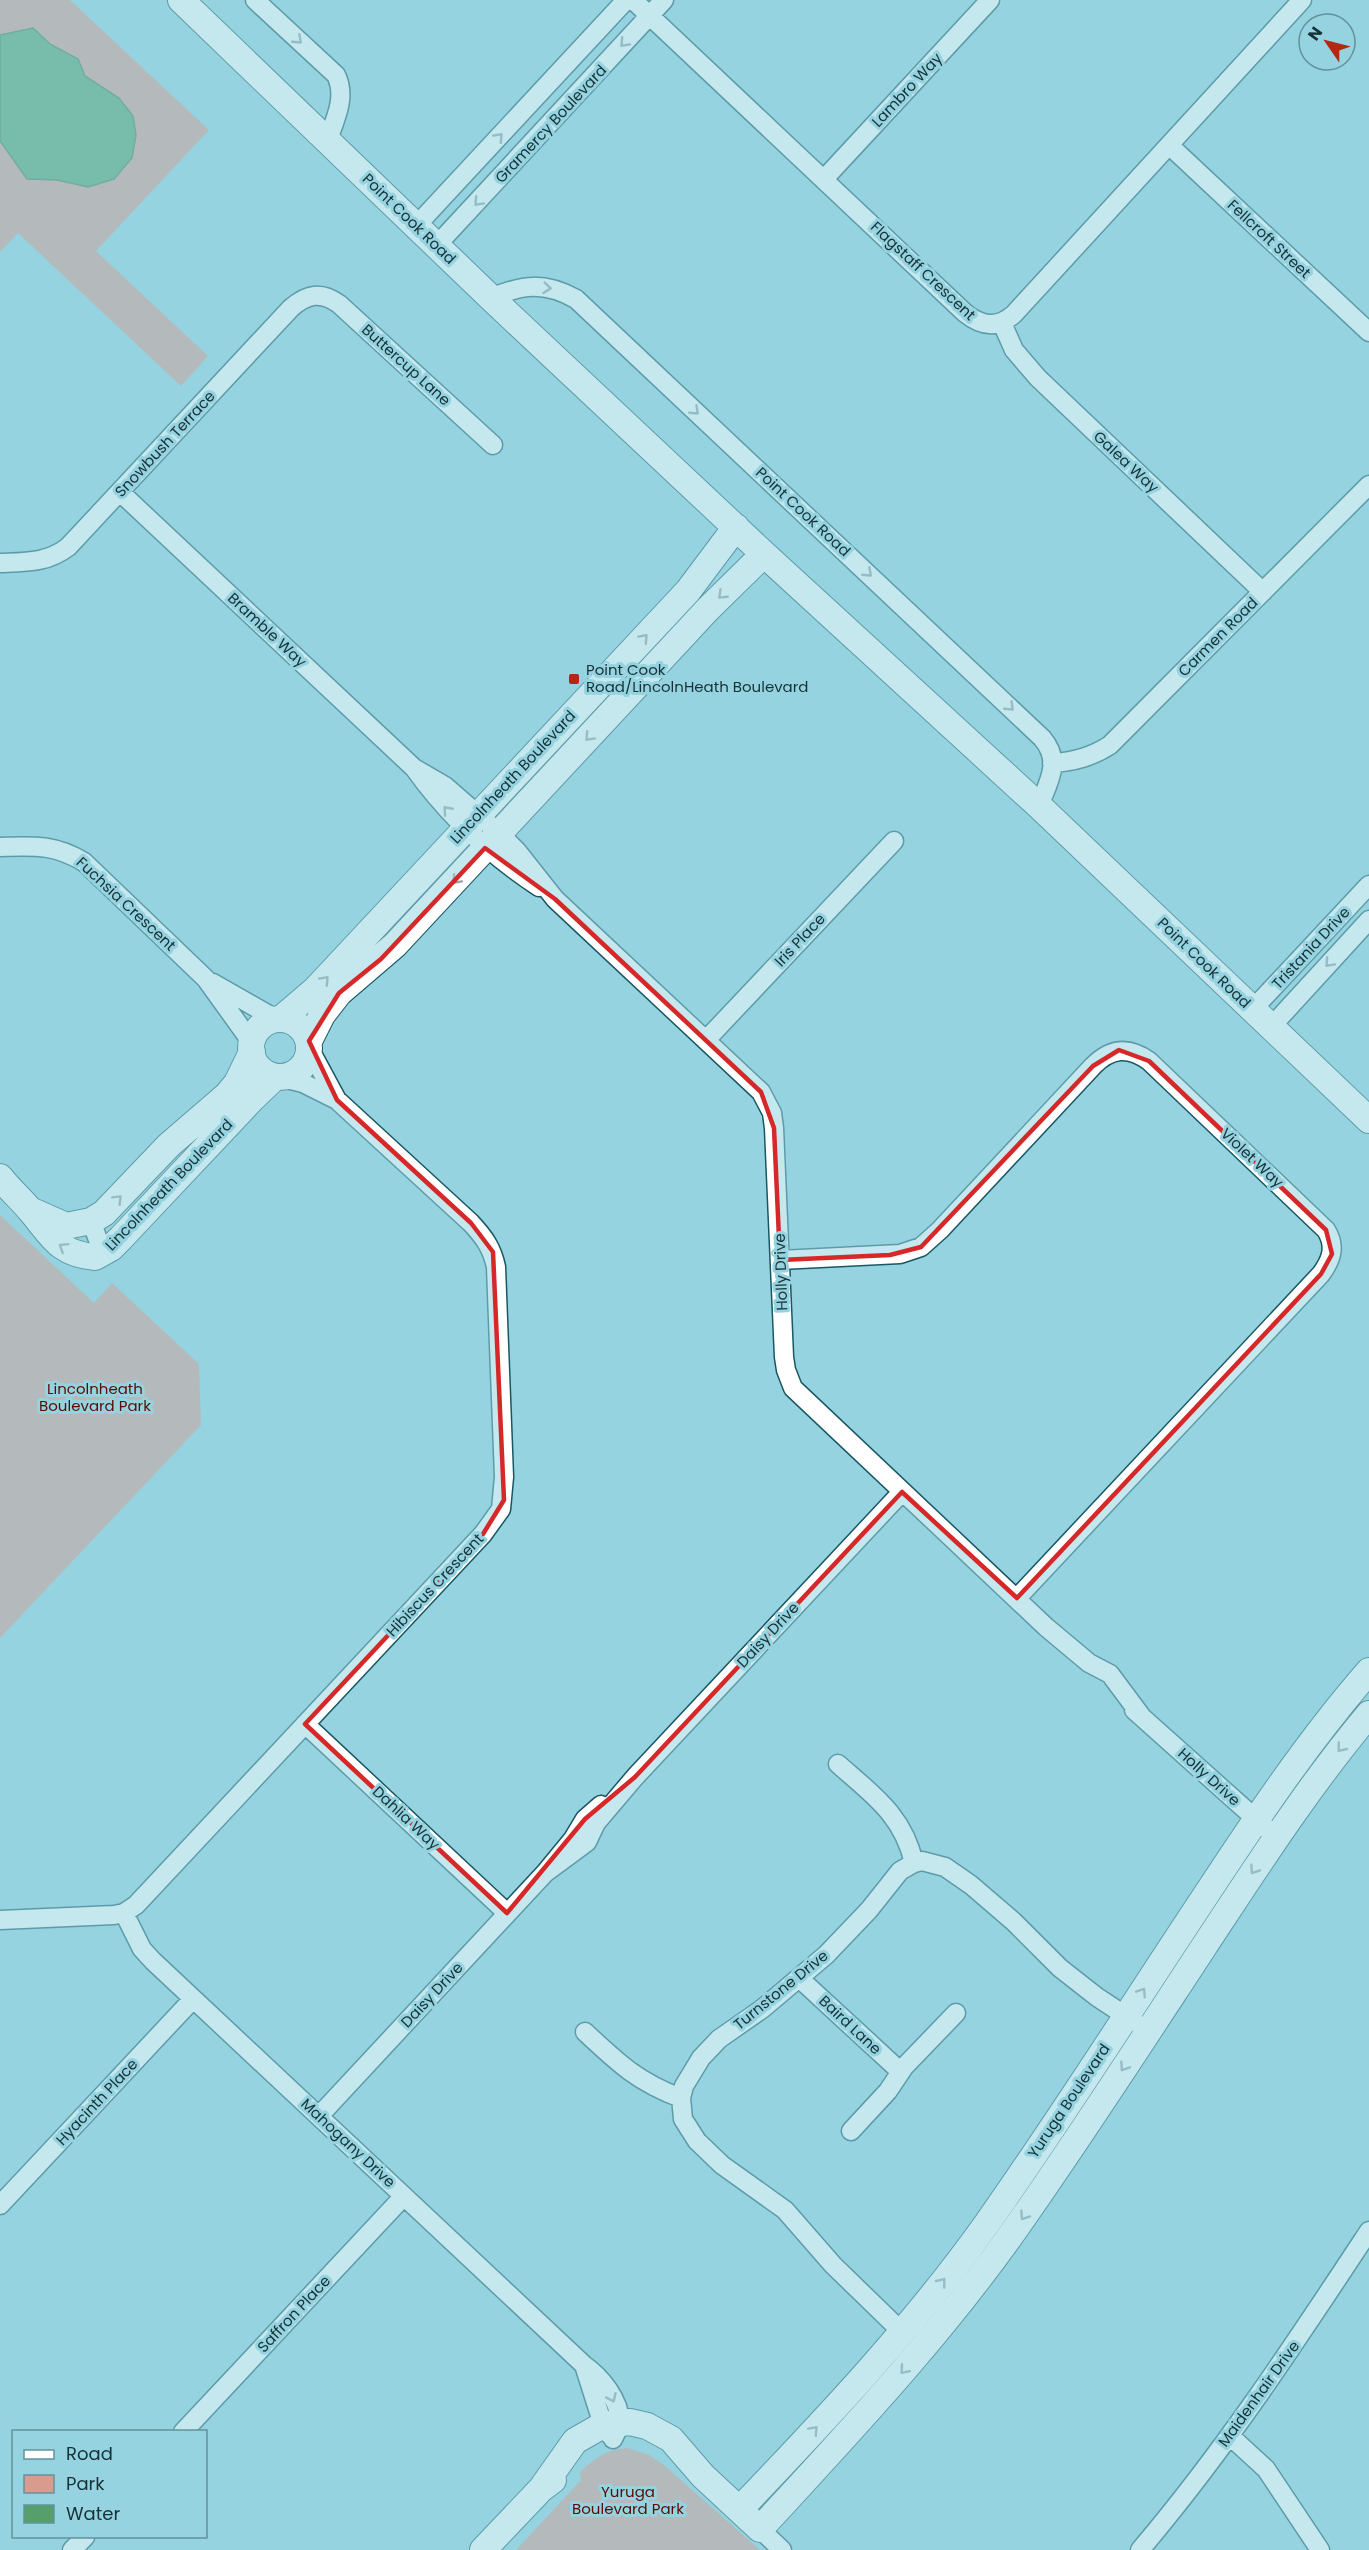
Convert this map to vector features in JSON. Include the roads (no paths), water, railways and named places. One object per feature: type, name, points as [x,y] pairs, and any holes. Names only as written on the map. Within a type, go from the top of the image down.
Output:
[{"type":"street","name":"Point Cook Road","points":[[181,0],[491,298],[764,554],[1039,806],[1369,1120]]},
{"type":"street","points":[[255,0],[336,75],[340,82],[341,94],[327,142]]},
{"type":"street","name":"Gramercy Boulevard","points":[[416,226],[626,0]]},
{"type":"street","name":"Flagstaff Crescent","points":[[633,0],[970,316],[982,324],[1002,323]]},
{"type":"street","name":"Gramercy Boulevard","points":[[436,246],[664,0]]},
{"type":"street","name":"Lambro Way","points":[[824,179],[990,0]]},
{"type":"street","points":[[1002,323],[1014,314],[1302,0]]},
{"type":"street","name":"Fellcroft Street","points":[[1169,145],[1369,332]]},
{"type":"street","name":"Point Cook Road","points":[[491,298],[513,288],[542,286],[558,289],[576,299],[1042,738],[1051,748],[1052,763]]},
{"type":"street","name":"Buttercup Lane","points":[[315,295],[331,298],[339,304],[493,445]]},
{"type":"street","name":"Snowbush Terrace","points":[[0,563],[38,562],[58,554],[120,492],[291,308],[300,301],[315,295]]},
{"type":"street","name":"Galea Way","points":[[1002,323],[1014,350],[1038,378],[1263,592]]},
{"type":"street","name":"Carmen Road","points":[[1052,763],[1083,759],[1110,745],[1369,485]]},
{"type":"street","name":"Bramble Way","points":[[120,492],[414,768],[435,797],[471,822],[492,841]]},
{"type":"street","name":"Lincolnheath Boulevard","points":[[278,1019],[315,990],[688,591],[736,527]]},
{"type":"street","name":"Lincolnheath Boulevard","points":[[309,1045],[322,1015],[339,993],[381,959],[708,609],[764,554]]},
{"type":"street","points":[[1039,806],[1052,773],[1052,763]]},
{"type":"street","name":"Holly Drive","points":[[492,841],[517,851],[555,899],[761,1092],[772,1113],[784,1358],[789,1381],[801,1397],[1046,1627],[1089,1663],[1110,1674],[1142,1717],[1276,1837]]},
{"type":"street","name":"Iris Place","points":[[706,1040],[894,841]]},
{"type":"street","name":"Fuchsia Crescent","points":[[0,847],[44,846],[68,852],[84,862],[206,980],[252,1047]]},
{"type":"street","name":"Tristania Drive","points":[[1262,1018],[1369,885]]},
{"type":"street","name":"Tristania Drive","points":[[1262,1018],[1369,920]]},
{"type":"street","name":"Fuchsia Crescent","points":[[206,980],[278,1019]]},
{"type":"street","points":[[278,1019],[299,1025],[309,1045],[308,1057],[297,1072],[277,1077],[260,1068],[252,1047],[260,1027],[278,1019]]},
{"type":"street","name":"Hibiscus Crescent","points":[[309,1045],[337,1100]]},
{"type":"street","name":"Lincolnheath Boulevard","points":[[30,1210],[66,1226],[91,1221],[104,1213],[183,1132],[227,1095],[237,1083],[252,1047]]},
{"type":"street","name":"Violet Way","points":[[780,1260],[890,1255],[921,1247],[1102,1057],[1119,1050],[1134,1052],[1149,1061],[1326,1230],[1332,1245],[1332,1254],[1321,1274],[1017,1598]]},
{"type":"street","name":"Lincolnheath Boulevard","points":[[0,1177],[30,1210],[47,1235],[68,1251],[95,1257],[121,1238],[252,1099],[277,1077]]},
{"type":"street","name":"Hibiscus Crescent","points":[[124,1913],[144,1897],[483,1534],[501,1509],[504,1492],[496,1267],[492,1252],[484,1237],[471,1223],[337,1100],[303,1083],[277,1077]]},
{"type":"street","points":[[91,1221],[103,1253]]},
{"type":"street","name":"Daisy Drive","points":[[319,2116],[545,1873],[573,1839],[585,1819],[635,1778],[902,1492]]},
{"type":"street","name":"Yuruga Boulevard","points":[[740,2509],[902,2332],[985,2225],[1256,1820],[1365,1683]]},
{"type":"street","name":"Yuruga Boulevard","points":[[760,2529],[853,2428],[950,2316],[1018,2225],[1276,1837],[1331,1761],[1369,1714]]},
{"type":"street","name":"Dahlia Way","points":[[305,1724],[507,1913]]},
{"type":"street","points":[[838,1764],[900,1824],[907,1836],[914,1863],[937,1863],[971,1885],[1014,1922],[1060,1968],[1097,1997],[1149,2030]]},
{"type":"street","name":"Turnstone Drive","points":[[681,2098],[691,2072],[708,2048],[799,1978],[849,1932],[893,1877],[914,1863]]},
{"type":"street","points":[[0,1920],[86,1918],[124,1913]]},
{"type":"street","name":"Mahogany Drive","points":[[124,1913],[142,1949],[584,2366],[612,2429]]},
{"type":"street","name":"Baird Lane","points":[[799,1978],[901,2072]]},
{"type":"street","name":"Hyacinth Place","points":[[0,2205],[193,1999]]},
{"type":"street","points":[[851,2131],[888,2091],[901,2072],[956,2013]]},
{"type":"street","points":[[585,2032],[633,2075],[660,2090],[681,2098],[682,2119],[697,2141],[722,2165],[785,2211],[832,2265],[902,2332]]},
{"type":"street","name":"Saffron Place","points":[[185,2430],[404,2196]]},
{"type":"street","name":"Maidenhair Drive","points":[[1140,2550],[1230,2436],[1275,2374],[1369,2231]]},
{"type":"street","points":[[483,2550],[541,2489],[575,2441],[612,2429],[647,2426],[659,2431],[680,2447],[703,2476],[782,2550]]},
{"type":"street","points":[[1230,2436],[1266,2469],[1320,2550]]},
{"type":"street","points":[[72,2550],[84,2538]]},
{"type":"water","points":[[33,28],[50,44],[78,59],[85,76],[119,98],[133,116],[136,135],[132,158],[114,179],[88,187],[57,180],[27,179],[0,141],[0,35]]},
{"type":"place","name":"Point Cook Road/LincolnHeath Boulevard","points":[[574,679]]},
{"type":"park label","name":"Lincolnheath Boulevard Park","points":[[95,1398]]},
{"type":"park label","name":"Yuruga Boulevard Park","points":[[628,2500]]}]
